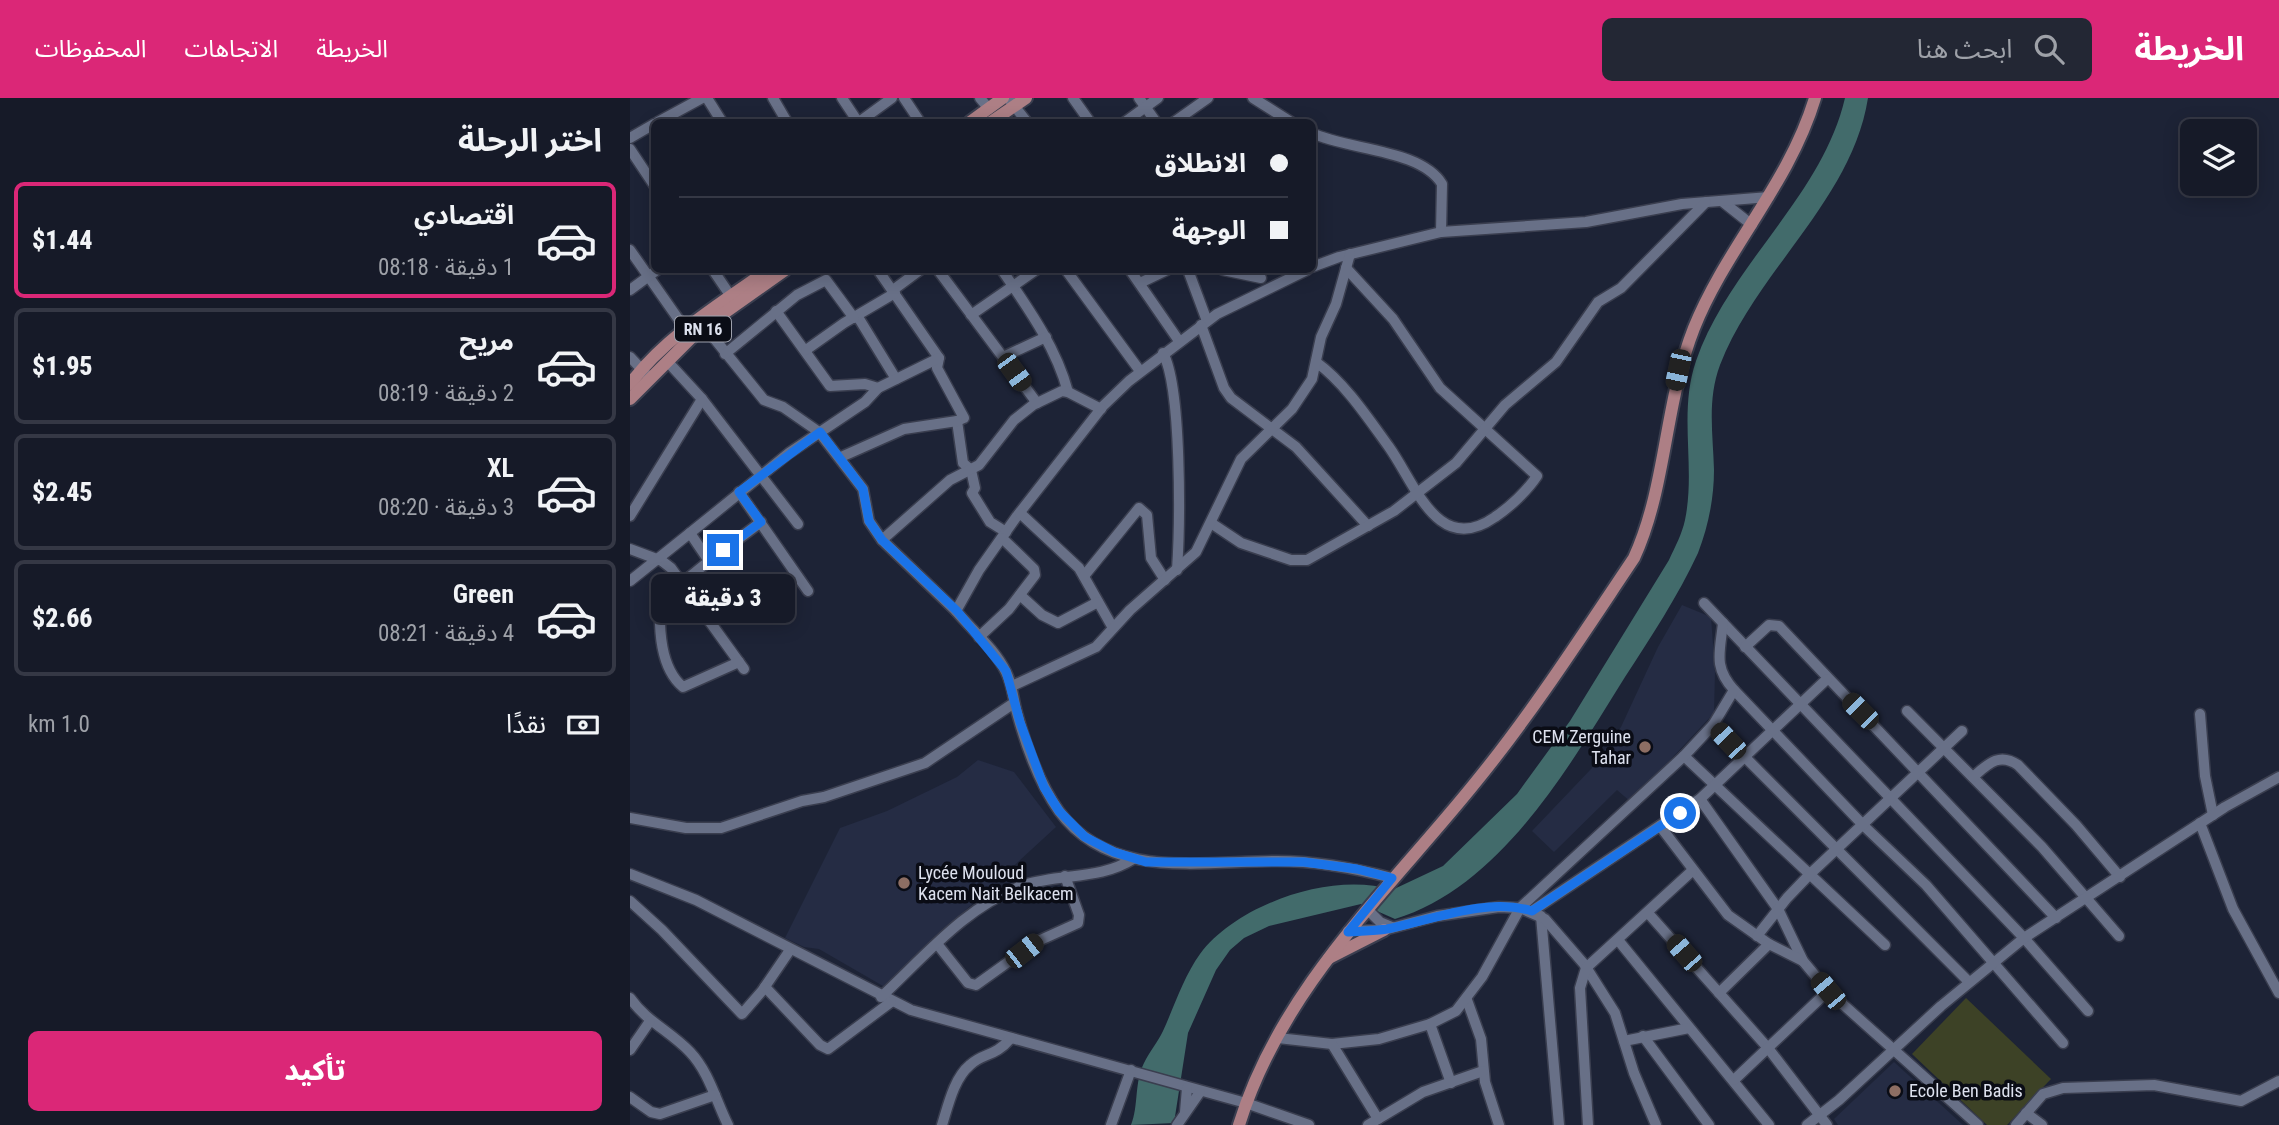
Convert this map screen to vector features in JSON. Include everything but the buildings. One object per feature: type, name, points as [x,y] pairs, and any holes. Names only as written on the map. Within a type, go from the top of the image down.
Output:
[{"type":"main road","points":[[974,119],[989,109],[1026,98]]},
{"type":"main road","points":[[1239,1125],[1245,1103],[1278,1038],[1325,960],[1504,747],[1634,558],[1647,530],[1653,507],[1678,370],[1696,324],[1793,155],[1815,98]]},
{"type":"main road","points":[[994,119],[1009,101]]},
{"type":"main road","name":"RN 16","points":[[630,384],[667,361],[765,273]]},
{"type":"main road","name":"RN 16","points":[[630,399],[645,373],[686,330],[780,273]]},
{"type":"main road","points":[[1325,960],[1388,928]]},
{"type":"street","points":[[663,119],[702,98]]},
{"type":"street","points":[[707,98],[720,119]]},
{"type":"street","points":[[773,98],[786,119]]},
{"type":"street","points":[[842,98],[857,119]]},
{"type":"street","points":[[863,119],[892,98]]},
{"type":"street","points":[[904,98],[918,119]]},
{"type":"street","points":[[980,98],[989,109]]},
{"type":"street","points":[[1073,98],[1088,119]]},
{"type":"street","points":[[1139,98],[1154,119]]},
{"type":"street","points":[[1129,119],[1158,98]]},
{"type":"street","points":[[1178,119],[1208,98]]},
{"type":"street","points":[[1259,100],[1287,119]]},
{"type":"street","points":[[1009,101],[1024,119]]},
{"type":"street","points":[[630,138],[651,126]]},
{"type":"street","points":[[1316,134],[1388,155],[1431,172],[1442,184],[1441,232]]},
{"type":"street","points":[[630,149],[651,180]]},
{"type":"street","points":[[1316,266],[1350,254],[1441,232],[1586,222],[1706,202],[1769,197]]},
{"type":"street","points":[[1211,523],[1241,543],[1291,560],[1307,560],[1320,555],[1418,494],[1456,463],[1505,405],[1556,362],[1598,302],[1621,288],[1706,202]]},
{"type":"street","points":[[1723,202],[1752,225]]},
{"type":"street","points":[[630,250],[651,271]]},
{"type":"street","points":[[1012,686],[1096,647],[1112,628],[1201,545],[1234,470],[1254,444],[1273,428],[1301,397],[1311,379],[1321,337],[1336,304],[1350,254]]},
{"type":"street","points":[[1316,362],[1342,387],[1390,448],[1418,494],[1441,522],[1465,530],[1480,528],[1505,510],[1535,480],[1536,473],[1440,388],[1393,319],[1346,268]]},
{"type":"street","points":[[630,290],[653,273],[686,330]]},
{"type":"street","points":[[715,273],[734,300]]},
{"type":"street","points":[[841,457],[904,429],[964,418],[937,368],[939,358],[880,273]]},
{"type":"street","points":[[806,351],[916,273]]},
{"type":"street","points":[[940,273],[1037,403]]},
{"type":"street","points":[[1004,273],[1046,337],[1063,371],[1068,392]]},
{"type":"street","points":[[971,315],[1031,273]]},
{"type":"street","points":[[1068,273],[1140,370]]},
{"type":"street","points":[[1132,273],[1179,341]]},
{"type":"street","points":[[1140,284],[1161,273]]},
{"type":"street","points":[[1189,273],[1224,388],[1231,398],[1273,428],[1315,466],[1368,526]]},
{"type":"street","points":[[957,611],[979,570],[1020,513],[1101,409],[1140,370],[1204,323],[1265,288],[1300,273]]},
{"type":"street","points":[[1259,274],[1265,288]]},
{"type":"street","points":[[725,354],[797,295],[826,280],[856,317],[896,379]]},
{"type":"street","points":[[776,311],[830,386],[864,384],[878,388]]},
{"type":"street","points":[[705,327],[764,400],[783,408],[820,432],[863,489],[869,521],[882,540],[957,611],[996,657],[1012,686],[1014,703],[1044,787],[1059,811],[1085,837],[1133,859],[1165,864],[1304,862],[1357,869],[1389,882]]},
{"type":"street","points":[[1003,356],[1046,337]]},
{"type":"street","points":[[1163,353],[1170,371],[1176,437],[1179,534],[1177,570]]},
{"type":"street","points":[[630,357],[645,373]]},
{"type":"street","points":[[630,581],[760,475],[865,402],[878,388],[939,358]]},
{"type":"street","points":[[667,361],[702,399],[798,524]]},
{"type":"street","points":[[882,540],[950,480],[981,463],[1014,420],[1037,403],[1062,391],[1101,409]]},
{"type":"street","points":[[630,516],[702,399]]},
{"type":"street","points":[[957,421],[963,463],[971,470],[975,488],[972,493],[990,522],[1034,569],[1035,575],[979,637]]},
{"type":"street","points":[[739,492],[808,591]]},
{"type":"street","points":[[1084,576],[1137,510],[1142,508],[1147,515],[1151,558],[1165,580]]},
{"type":"street","points":[[1020,513],[1066,553],[1084,576],[1112,628]]},
{"type":"street","points":[[630,549],[657,559],[671,568],[684,583],[742,665],[684,687],[679,684],[662,648],[660,603],[664,596],[684,583],[761,522]]},
{"type":"street","points":[[690,533],[709,561]]},
{"type":"street","points":[[1020,594],[1042,615],[1058,623],[1098,602]]},
{"type":"street","points":[[1704,603],[2024,938],[2088,1011]]},
{"type":"street","points":[[1723,623],[1719,664],[1723,678],[1864,826],[1926,885],[2063,1043]]},
{"type":"street","points":[[1745,646],[1769,625],[1779,626],[2056,918]]},
{"type":"street","points":[[1537,914],[1700,799],[1827,678]]},
{"type":"street","points":[[1278,1038],[1332,1044],[1387,1038],[1430,1024],[1456,1011],[1467,1000],[1520,908],[1684,756],[1713,725],[1734,690]]},
{"type":"street","points":[[630,818],[686,828],[721,828],[925,763],[1014,703]]},
{"type":"street","points":[[1907,711],[2042,847],[2119,936]]},
{"type":"street","points":[[2200,714],[2204,776],[2213,815]]},
{"type":"street","points":[[1713,725],[1969,982]]},
{"type":"street","points":[[1757,936],[1810,874],[1962,731]]},
{"type":"street","points":[[1684,756],[1885,945]]},
{"type":"street","points":[[1973,777],[1995,760],[2009,759],[2018,765],[2120,877]]},
{"type":"street","points":[[1807,1125],[1992,962],[2024,938],[2200,823],[2279,777]]},
{"type":"street","points":[[1700,799],[1778,909],[1803,961],[1828,991],[1978,1125]]},
{"type":"street","points":[[2200,823],[2233,909],[2279,993]]},
{"type":"street","points":[[1660,826],[1721,908],[1769,944],[1803,961]]},
{"type":"street","points":[[765,987],[820,1045],[828,1049],[886,999],[962,922],[1001,894],[1065,876],[1112,871],[1133,859]]},
{"type":"street","points":[[1588,1125],[1580,988],[1586,968],[1692,871]]},
{"type":"street","points":[[630,874],[696,900],[886,999],[941,1021],[1135,1071],[1309,1125]]},
{"type":"street","points":[[938,945],[968,984],[976,985],[1036,942],[1078,923],[1079,915],[1065,876]]},
{"type":"street","points":[[630,901],[662,930],[742,1014],[765,987],[790,950]]},
{"type":"street","points":[[1348,932],[1388,928],[1480,909],[1520,908],[1537,914],[1557,930],[1615,1013],[1656,1125]]},
{"type":"street","points":[[1368,909],[1388,928]]},
{"type":"street","points":[[1648,913],[1768,1048],[1827,1125]]},
{"type":"street","points":[[1537,914],[1559,1125]]},
{"type":"street","points":[[1618,940],[1769,1125]]},
{"type":"street","points":[[1719,993],[1769,944]]},
{"type":"street","points":[[1734,1080],[1828,991]]},
{"type":"street","points":[[630,998],[647,1019],[692,1054],[705,1072],[728,1125]]},
{"type":"street","points":[[1467,1000],[1481,1038],[1483,1071],[1499,1125]]},
{"type":"street","points":[[630,1015],[647,1019]]},
{"type":"street","points":[[630,1050],[647,1019]]},
{"type":"street","points":[[1430,1024],[1451,1083]]},
{"type":"street","points":[[1624,1041],[1689,1028]]},
{"type":"street","points":[[1643,1036],[1709,1125]]},
{"type":"street","points":[[943,1124],[951,1098],[967,1067],[1001,1050],[1011,1038]]},
{"type":"street","points":[[1332,1044],[1378,1119]]},
{"type":"street","points":[[1111,1125],[1135,1071]]},
{"type":"street","points":[[1368,1125],[1423,1092],[1483,1071]]},
{"type":"street","points":[[2016,1125],[2043,1094],[2063,1088],[2154,1086],[2241,1101],[2279,1081]]},
{"type":"street","points":[[1183,1087],[1185,1112]]},
{"type":"street","points":[[1177,1125],[1200,1092]]},
{"type":"street","points":[[630,1097],[651,1112],[660,1114],[715,1095]]},
{"type":"street","points":[[2025,1113],[2042,1125]]},
{"type":"shaded area","points":[[1845,98],[1868,98],[1859,135],[1824,202],[1756,298],[1736,330],[1720,365],[1712,404],[1713,492],[1698,553],[1664,616],[1556,784],[1500,852],[1468,880],[1433,903],[1395,919],[1361,904],[1269,926],[1244,938],[1230,950],[1216,970],[1188,1033],[1174,1123],[1131,1125],[1144,1063],[1163,1031],[1194,963],[1216,936],[1237,920],[1288,896],[1342,885],[1368,885],[1392,890],[1443,866],[1517,794],[1570,721],[1669,560],[1682,530],[1689,480],[1688,400],[1696,361],[1711,326],[1730,293],[1817,167],[1833,134]]},
{"type":"shaded area","name":"CEM Zerguine Tahar","points":[[1682,605],[1711,617],[1715,672],[1714,713],[1631,802],[1617,790],[1554,852],[1532,831],[1592,768],[1621,727],[1658,647]]},
{"type":"shaded area","name":"Lycée Mouloud Kacem Nait Belkacem","points":[[978,760],[1014,772],[1056,827],[883,986],[819,949],[804,947],[785,938],[840,828],[887,811],[957,777]]},
{"type":"shaded area","points":[[1966,998],[2051,1079],[2007,1125],[1987,1125],[1912,1054]]},
{"type":"shaded area","name":"Ecole Ben Badis","points":[[1894,1062],[1963,1125],[1838,1125],[1834,1119]]},
{"type":"place","name":"CEM Zerguine Tahar","points":[[1645,747]]},
{"type":"place","name":"Lycée Mouloud Kacem Nait Belkacem","points":[[904,883]]},
{"type":"place","name":"Ecole Ben Badis","points":[[1895,1091]]},
{"type":"route","points":[[723,550],[761,522],[739,492],[820,432],[863,489],[869,521],[882,540],[957,611],[1006,671],[1020,722],[1044,787],[1069,822],[1085,837],[1114,852],[1146,862],[1304,862],[1357,869],[1392,878],[1348,932],[1384,930],[1437,916],[1480,909],[1499,907],[1532,911],[1680,813]]}]
